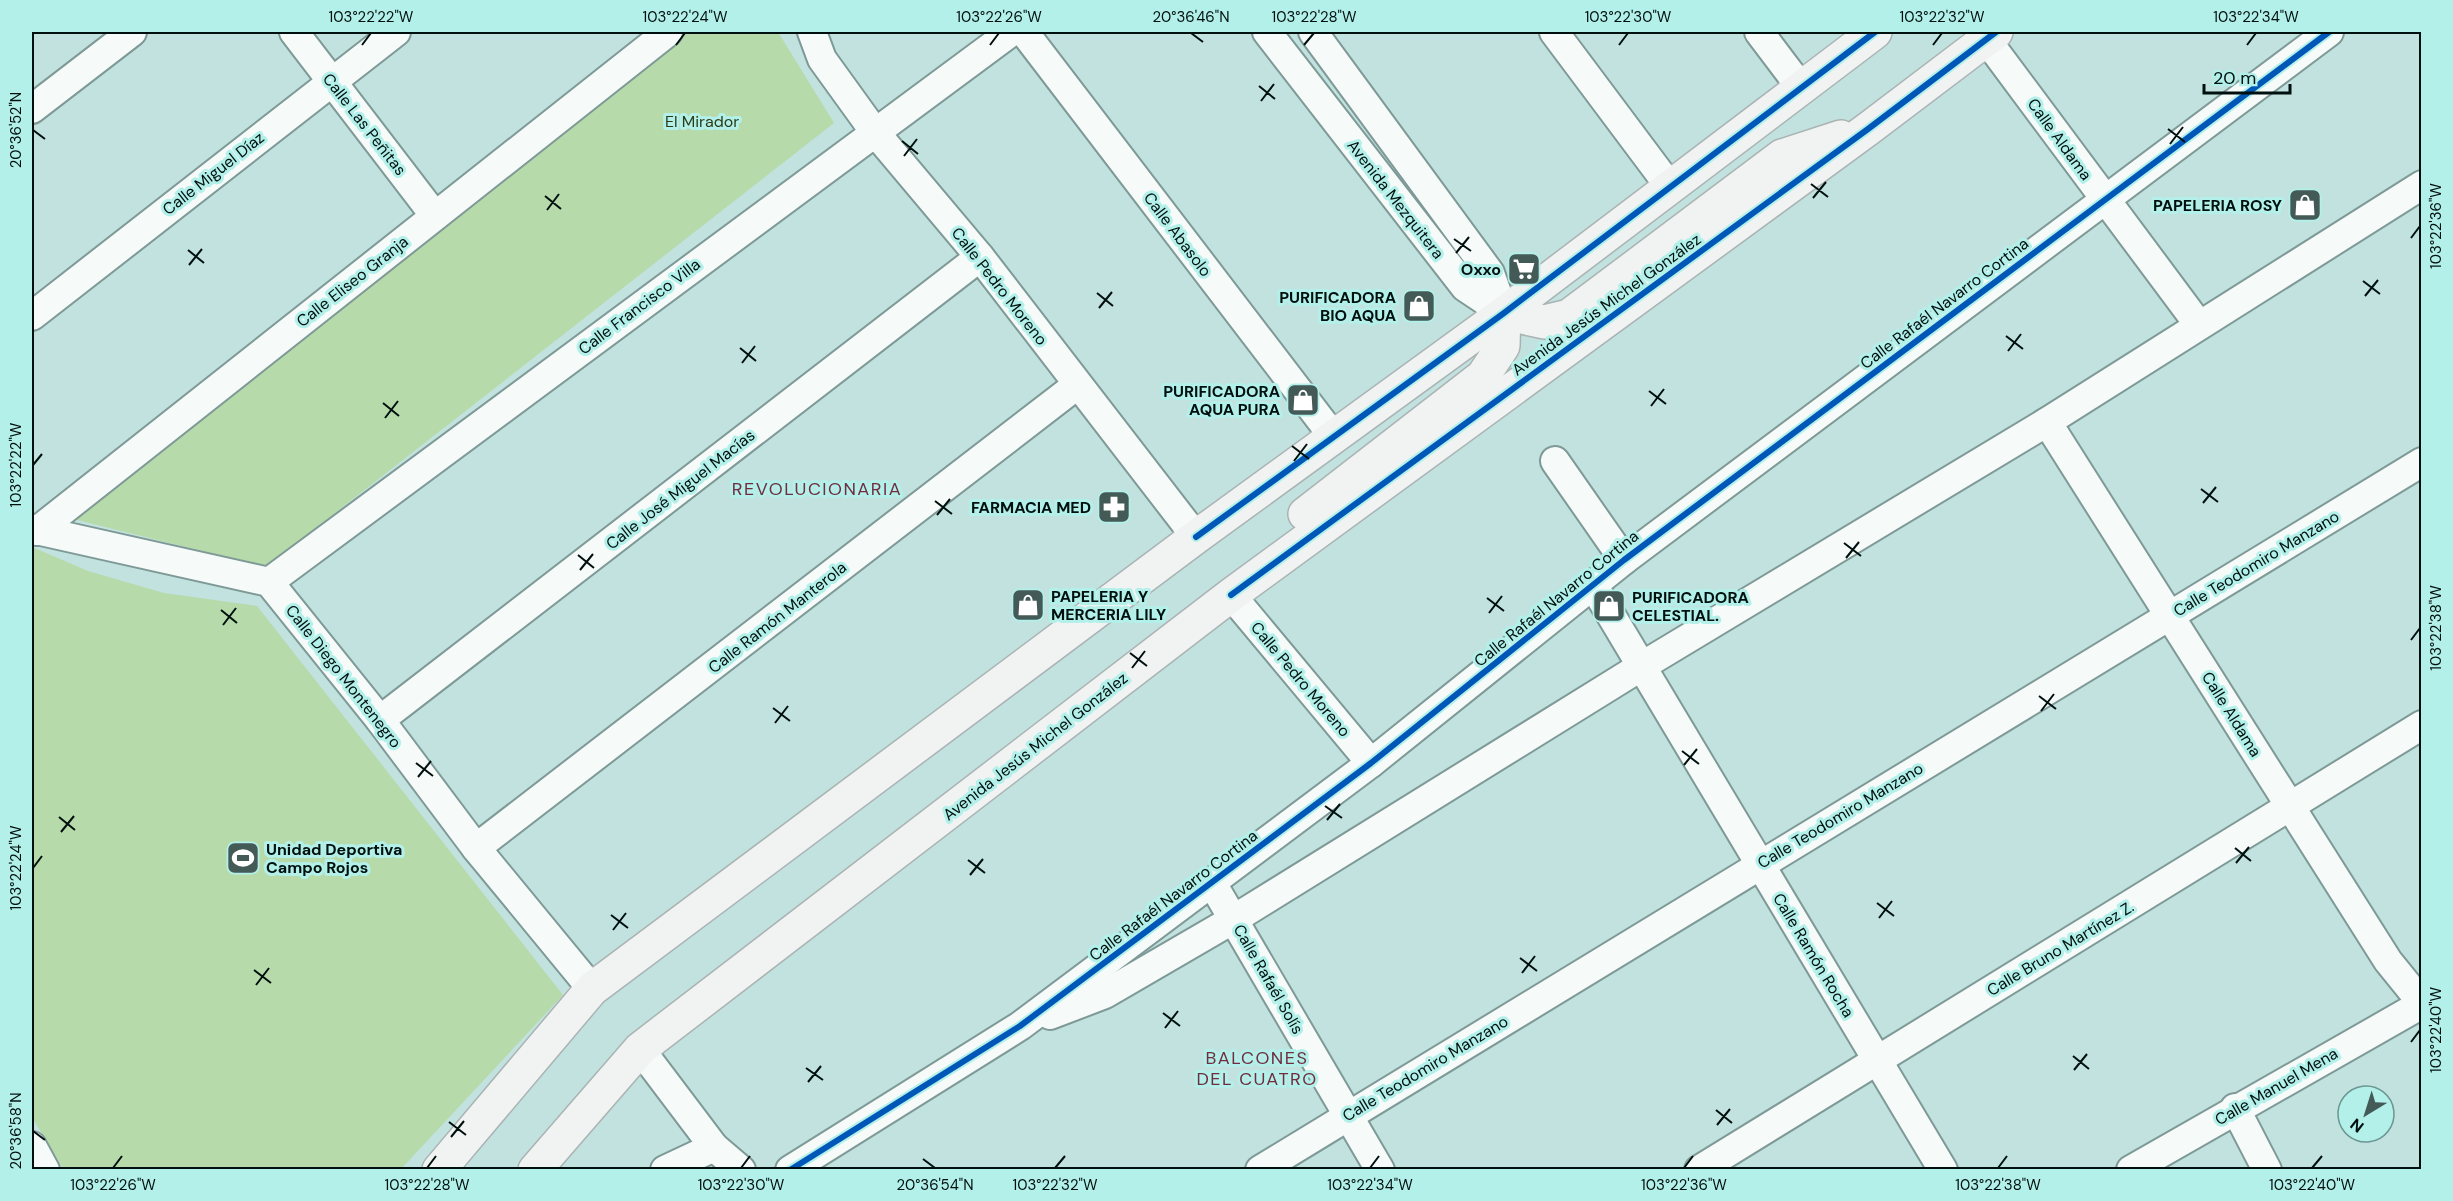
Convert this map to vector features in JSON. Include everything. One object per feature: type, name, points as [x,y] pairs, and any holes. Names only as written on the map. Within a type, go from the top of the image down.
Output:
[{"type":"main road","points":[[439,1170],[592,989],[1196,537],[1504,313],[1875,32]]},
{"type":"main road","name":"Avenida Jesús Michel González","points":[[535,1170],[640,1049],[1231,596],[1868,129],[1991,35]]},
{"type":"main road","points":[[1504,313],[1544,322],[1569,316],[1782,156],[1868,129]]},
{"type":"main road","points":[[1231,596],[1290,525],[1484,376],[1503,346],[1504,313]]},
{"type":"street","points":[[32,109],[132,32]]},
{"type":"street","name":"Calle Las Peñitas","points":[[294,32],[435,216]]},
{"type":"street","name":"Calle Miguel Díaz","points":[[32,316],[396,32]]},
{"type":"street","name":"Calle Eliseo Granja","points":[[34,530],[668,32]]},
{"type":"street","name":"Calle Pedro Moreno","points":[[812,32],[822,59],[873,131],[980,257],[1196,537]]},
{"type":"street","name":"Calle Francisco Villa","points":[[269,582],[873,131],[1011,32]]},
{"type":"street","name":"Calle Abasolo","points":[[1024,32],[1333,436]]},
{"type":"street","name":"Avenida Mezquitera","points":[[1267,32],[1465,287],[1504,313]]},
{"type":"street","name":"Avenida Mezquitera","points":[[1313,32],[1490,273],[1504,313]]},
{"type":"street","points":[[1554,32],[1670,187]]},
{"type":"street","points":[[1759,32],[1802,89]]},
{"type":"street","name":"Calle Rafaél Navarro Cortina","points":[[790,1170],[1020,1026],[1371,764],[1624,560],[2330,32]]},
{"type":"street","name":"Calle Aldama","points":[[1991,35],[2105,199],[2199,325]]},
{"type":"street","name":"Calle Rafaél Navarro Cortina","points":[[1020,1026],[1105,994],[1234,919],[1642,666],[2047,422],[2421,185]]},
{"type":"street","name":"Calle José Miguel Macías","points":[[380,720],[980,257]]},
{"type":"street","name":"Calle Ramón Manterola","points":[[476,848],[1077,385]]},
{"type":"street","name":"Calle Aldama","points":[[2047,422],[2388,961],[2421,1003]]},
{"type":"street","points":[[1555,461],[1624,560]]},
{"type":"street","name":"Calle Teodomiro Manzano","points":[[1260,1170],[2421,462]]},
{"type":"street","points":[[34,530],[269,582]]},
{"type":"street","name":"Calle Diego Montenegro","points":[[269,582],[380,720],[476,848],[592,989]]},
{"type":"street","name":"Calle Ramón Rocha","points":[[1593,585],[1943,1170]]},
{"type":"street","name":"Calle Pedro Moreno","points":[[1231,596],[1371,764]]},
{"type":"street","name":"Calle Bruno Martínez Z.","points":[[1699,1170],[2421,725]]},
{"type":"street","name":"Calle Rafaél Solís","points":[[1212,883],[1380,1170]]},
{"type":"street","name":"Calle Manuel Mena","points":[[2131,1170],[2235,1108],[2421,1003]]},
{"type":"street","points":[[640,1049],[714,1147],[741,1170]]},
{"type":"street","points":[[2235,1108],[2267,1170]]},
{"type":"street","points":[[665,1170],[714,1147]]},
{"type":"green space","name":"El Mirador","points":[[680,32],[778,32],[834,123],[266,567],[69,518]]},
{"type":"green space","name":"Unidad Deportiva Campo Rojos","points":[[32,547],[88,571],[164,593],[257,606],[563,995],[401,1169],[63,1169],[32,1117]]},
{"type":"cycle path","points":[[1196,537],[1504,313],[1875,32]]},
{"type":"cycle path","points":[[1231,595],[1868,129],[1996,32]]},
{"type":"cycle path","points":[[790,1170],[1020,1026],[1371,763],[1624,560],[2329,32]]},
{"type":"place","name":"PAPELERIA ROSY","points":[[2305,205]]},
{"type":"place","name":"Oxxo","points":[[1524,269]]},
{"type":"place","name":"PURIFICADORA BIO AQUA","points":[[1419,306]]},
{"type":"place","name":"PURIFICADORA AQUA PURA","points":[[1303,400]]},
{"type":"place","name":"FARMACIA MED","points":[[1114,507]]},
{"type":"place","name":"PAPELERIA Y MERCERIA LILY","points":[[1028,605]]},
{"type":"place","name":"PURIFICADORA CELESTIAL.","points":[[1609,606]]},
{"type":"place","name":"Unidad Deportiva Campo Rojos","points":[[243,858]]},
{"type":"district","name":"REVOLUCIONARIA","points":[[817,489]]},
{"type":"district","name":"BALCONES DEL CUATRO","points":[[1257,1068]]}]
